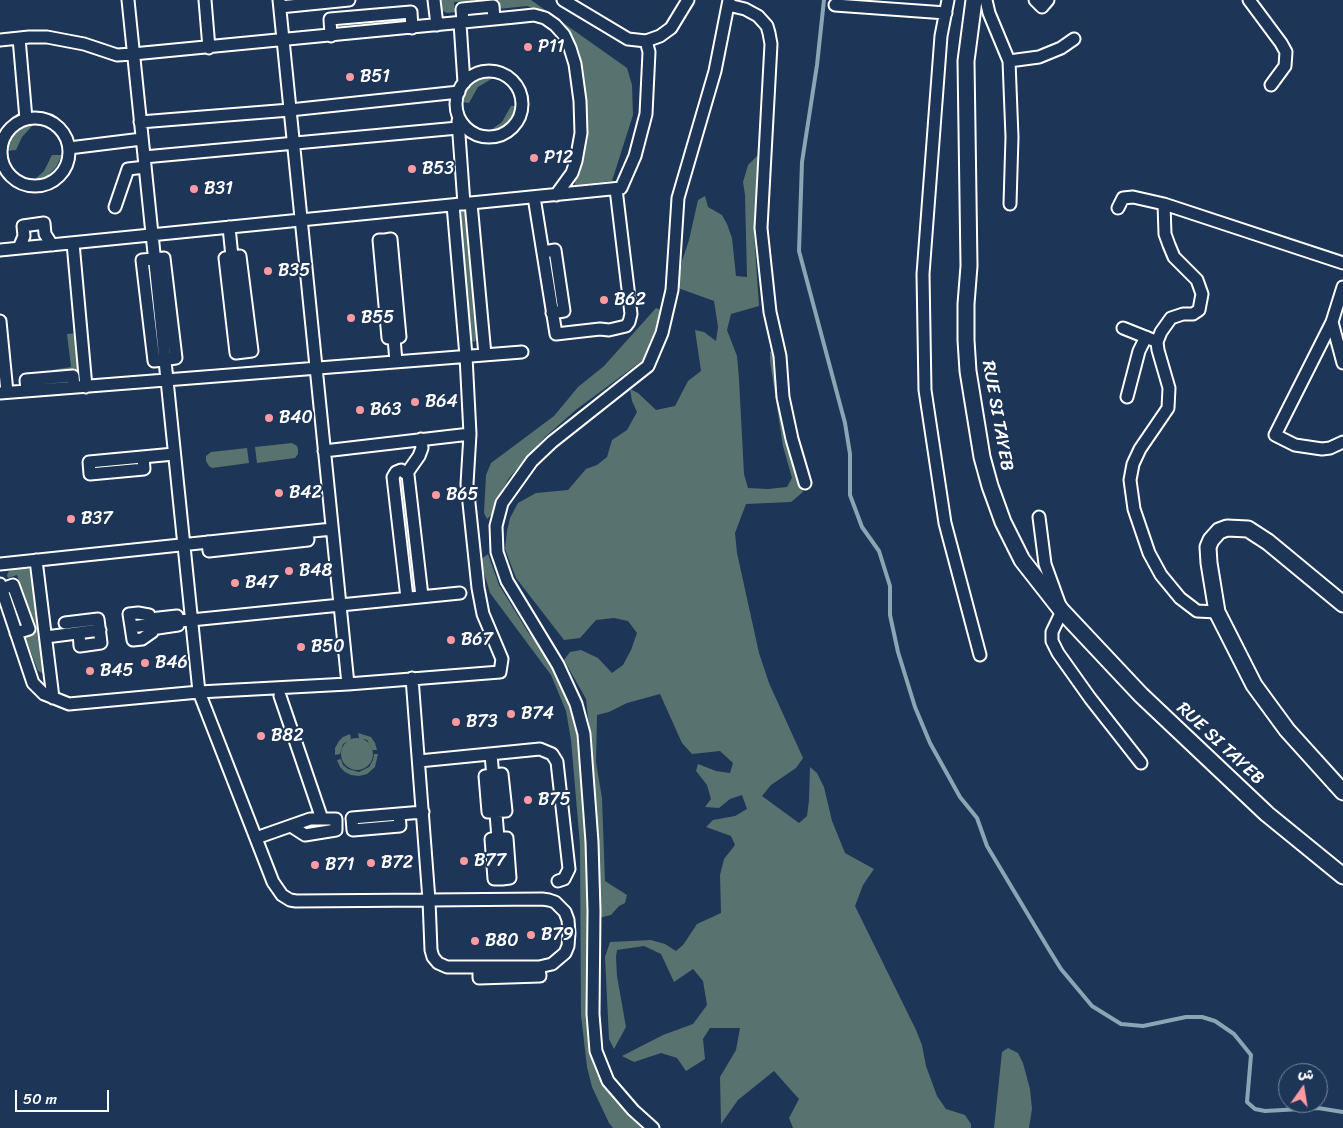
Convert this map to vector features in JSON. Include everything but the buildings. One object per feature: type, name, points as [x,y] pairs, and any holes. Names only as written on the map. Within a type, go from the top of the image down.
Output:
[{"type":"main road","name":"RUE SI TAYEB","points":[[974,0],[966,61],[969,266],[966,340],[968,371],[982,457],[990,486],[1004,522],[1022,560],[1062,611],[1141,696],[1267,814],[1343,876]]},
{"type":"main road","points":[[1343,604],[1259,535],[1248,529],[1233,528],[1219,531],[1215,534],[1208,547],[1217,612],[1254,685],[1287,730],[1343,792]]},
{"type":"street","points":[[128,0],[154,259]]},
{"type":"street","points":[[198,0],[200,14],[213,12],[211,0]]},
{"type":"street","points":[[205,0],[209,48]]},
{"type":"street","points":[[434,0],[437,25]]},
{"type":"street","points":[[563,0],[628,39],[646,41],[660,36],[671,28],[688,0]]},
{"type":"street","points":[[948,0],[941,36],[924,274],[925,390],[945,523],[980,655]]},
{"type":"street","points":[[986,0],[989,13],[1009,61],[1012,137],[1010,204]]},
{"type":"street","points":[[1035,0],[1042,7],[1048,0]]},
{"type":"street","points":[[1249,0],[1286,52],[1284,66],[1271,86]]},
{"type":"street","points":[[343,1],[279,4],[348,684]]},
{"type":"street","points":[[654,1128],[633,1110],[608,1080],[596,1051],[593,1014],[594,911],[592,842],[584,734],[576,704],[558,664],[507,581],[497,552],[496,526],[502,503],[532,461],[552,442],[648,366],[662,333],[672,290],[678,198],[715,71],[728,3],[758,16],[767,26],[769,34],[761,228],[770,312],[780,356],[783,397],[804,483]]},
{"type":"street","points":[[835,5],[946,13]]},
{"type":"street","points":[[332,36],[330,19],[411,12],[412,28]]},
{"type":"street","points":[[0,43],[20,38],[48,38],[66,40],[117,55],[283,41],[494,19],[534,16],[545,18],[564,35],[570,48],[578,83],[581,133],[576,161],[572,174],[556,195]]},
{"type":"street","points":[[1,586],[13,584],[29,628],[16,633],[33,683],[44,694],[69,704],[199,692],[348,684],[500,672],[503,665],[502,659],[483,614],[478,588],[467,484],[470,434],[466,356],[463,204],[456,102],[461,87],[462,23]]},
{"type":"street","points":[[20,38],[26,119]]},
{"type":"street","points":[[1009,61],[1039,57],[1061,48],[1074,39]]},
{"type":"street","points":[[0,250],[621,188],[635,156],[646,114],[649,52],[646,41]]},
{"type":"street","points":[[462,54],[470,65],[480,72]]},
{"type":"street","points":[[140,122],[290,110],[461,87],[471,76],[480,72],[490,71],[500,73],[509,78],[521,94],[521,114],[516,123],[501,135],[486,137],[476,134],[467,129],[457,112]]},
{"type":"street","points":[[40,118],[54,124],[64,134],[68,148],[67,162],[60,174],[52,180],[39,185],[24,184],[12,176],[4,165],[1,155],[1,146],[7,133],[17,123],[26,119],[40,118]]},
{"type":"street","points":[[115,207],[128,169],[144,162],[293,143],[458,128]]},
{"type":"street","points":[[68,148],[142,139]]},
{"type":"street","points":[[116,168],[127,173]]},
{"type":"street","points":[[534,197],[543,252],[555,250],[564,312],[552,313],[556,334],[600,329],[609,330],[622,328],[629,322],[631,314],[616,189]]},
{"type":"street","points":[[1118,208],[1123,198],[1134,197],[1164,204],[1343,263]]},
{"type":"street","points":[[463,204],[485,355]]},
{"type":"street","points":[[1126,397],[1139,351],[1160,332],[1171,318],[1183,314],[1193,314],[1199,310],[1202,294],[1197,280],[1174,257],[1165,234],[1164,204]]},
{"type":"street","points":[[19,248],[24,236],[23,226],[44,224],[45,234],[52,245]]},
{"type":"street","points":[[229,227],[232,257],[225,258],[236,353],[244,352]]},
{"type":"street","points":[[385,240],[379,240],[388,338],[394,338],[396,362]]},
{"type":"street","points":[[73,243],[86,386]]},
{"type":"street","points":[[164,258],[176,358],[154,361],[142,260],[154,259],[164,258]]},
{"type":"street","points":[[1343,287],[1332,322],[1275,435],[1295,444],[1322,449],[1330,448],[1343,442]]},
{"type":"street","points":[[0,321],[4,393],[522,352]]},
{"type":"street","points":[[1332,322],[1343,363]]},
{"type":"street","points":[[1123,328],[1152,340],[1158,350],[1169,388],[1168,408],[1140,449],[1133,464],[1130,480],[1134,509],[1149,554],[1161,575],[1180,598],[1197,611],[1217,612]]},
{"type":"street","points":[[164,360],[199,692],[277,889],[290,900],[296,901],[429,900],[542,899],[555,902],[565,912],[569,933],[568,946],[559,959],[552,964],[540,967],[447,967],[438,963],[433,957],[429,900],[423,812],[412,678]]},
{"type":"street","points":[[324,451],[470,434]]},
{"type":"street","points":[[421,440],[422,448],[419,456],[407,473],[422,596]]},
{"type":"street","points":[[142,457],[174,454]]},
{"type":"street","points":[[407,473],[398,470],[393,478],[407,598]]},
{"type":"street","points":[[1039,517],[1046,564],[1062,611],[1052,632],[1052,641],[1058,654],[1090,698],[1141,763]]},
{"type":"street","points":[[0,564],[332,530]]},
{"type":"street","points":[[36,560],[52,698]]},
{"type":"street","points":[[178,621],[460,592]]},
{"type":"street","points":[[129,614],[149,615],[150,619],[177,616],[178,621],[178,625],[151,628],[152,632],[142,639],[134,640],[129,614]]},
{"type":"street","points":[[46,637],[72,628],[98,619],[101,643],[80,646],[72,628]]},
{"type":"street","points":[[280,696],[322,819]]},
{"type":"street","points":[[419,761],[540,749],[548,751],[556,758],[557,762],[569,870],[564,879],[558,881]]},
{"type":"street","points":[[491,754],[493,775]]},
{"type":"street","points":[[502,774],[506,811],[496,812],[488,812],[485,776],[502,774]]},
{"type":"street","points":[[399,814],[423,812]]},
{"type":"street","points":[[496,812],[498,838]]},
{"type":"street","points":[[256,838],[310,819],[336,818],[336,830],[305,835],[291,826]]},
{"type":"street","points":[[498,838],[507,838],[510,878],[494,879],[491,839],[498,838]]},
{"type":"green space","points":[[440,0],[488,0],[454,2],[455,12],[447,13],[441,10]]},
{"type":"green space","points":[[497,0],[531,0],[627,68],[632,85],[633,115],[612,181],[575,185],[586,127],[586,105],[577,53],[567,30],[552,16],[527,6],[498,9]]},
{"type":"green space","points":[[485,77],[493,78],[478,87],[469,103],[462,102],[465,91],[470,84]]},
{"type":"green space","points":[[511,106],[518,106],[515,118],[510,125],[500,131],[488,132],[502,122]]},
{"type":"green space","points":[[34,124],[22,137],[16,150],[6,151],[11,138],[17,131]]},
{"type":"green space","points":[[52,155],[62,155],[56,167],[46,177],[33,181],[44,171]]},
{"type":"green space","points":[[758,155],[754,232],[759,306],[731,314],[727,330],[737,356],[744,474],[748,488],[768,489],[787,487],[792,478],[783,446],[770,361],[770,352],[774,350],[790,442],[803,492],[791,502],[746,504],[735,533],[737,553],[759,653],[769,683],[803,758],[796,768],[771,785],[762,796],[799,823],[807,816],[810,767],[817,773],[824,787],[832,821],[845,853],[874,869],[863,885],[855,906],[916,1030],[937,1096],[946,1109],[965,1115],[971,1124],[971,1128],[793,1128],[789,1118],[799,1099],[774,1071],[738,1100],[721,1124],[720,1077],[736,1050],[740,1028],[710,1028],[703,1039],[705,1059],[686,1071],[677,1058],[661,1053],[634,1062],[622,1056],[663,1035],[693,1024],[707,1005],[703,981],[693,969],[674,982],[661,954],[644,946],[617,950],[617,976],[626,1027],[614,1049],[609,1039],[605,957],[610,942],[651,940],[665,944],[676,951],[683,945],[697,924],[721,913],[720,875],[724,859],[735,845],[731,836],[706,827],[713,820],[735,816],[747,809],[742,795],[730,799],[719,808],[705,807],[711,799],[707,785],[696,771],[698,764],[716,771],[730,773],[733,763],[720,751],[692,754],[682,743],[660,694],[627,703],[609,712],[597,715],[596,762],[602,798],[605,881],[627,895],[625,903],[619,906],[611,915],[599,918],[586,699],[564,660],[570,652],[581,650],[598,658],[612,673],[623,665],[637,633],[628,621],[614,618],[596,620],[580,638],[564,640],[516,578],[505,549],[507,531],[510,518],[518,503],[536,493],[568,490],[586,469],[597,465],[607,457],[612,440],[627,430],[637,412],[632,401],[630,389],[638,393],[656,410],[675,406],[688,381],[701,371],[695,330],[704,332],[716,341],[718,327],[714,301],[678,288],[682,261],[698,200],[705,196],[708,207],[722,215],[732,238],[736,276],[747,277],[743,182],[748,165]]},
{"type":"green space","points":[[464,210],[468,214],[478,338],[474,342],[470,340],[459,213]]},
{"type":"green space","points":[[656,308],[661,310],[653,337],[643,360],[577,409],[545,437],[509,478],[500,494],[493,513],[487,519],[484,513],[486,475],[491,463],[554,416],[578,387],[604,366]]},
{"type":"green space","points":[[78,333],[82,370],[52,374],[52,370],[71,367],[67,334]]},
{"type":"green space","points":[[292,443],[298,449],[298,454],[295,458],[257,463],[255,447]]},
{"type":"green space","points":[[247,448],[249,463],[212,468],[206,461],[206,456],[211,452]]},
{"type":"green space","points":[[488,554],[499,585],[528,632],[557,668],[573,707],[580,735],[589,844],[588,1013],[596,1065],[600,1079],[641,1128],[613,1128],[592,1087],[587,1067],[581,1015],[580,845],[571,740],[566,711],[551,675],[490,593],[480,560]]},
{"type":"green space","points":[[20,568],[31,571],[46,675],[38,671],[25,637],[35,633],[17,575],[8,578],[7,575],[9,571]]},
{"type":"green space","points":[[358,733],[371,737],[377,750],[373,750],[367,740],[359,738]]},
{"type":"green space","points":[[350,734],[351,739],[343,744],[340,754],[335,755],[335,748],[339,741]]},
{"type":"green space","points":[[357,738],[368,743],[373,754],[368,765],[357,770],[346,765],[341,754],[346,743]]},
{"type":"green space","points":[[374,754],[378,754],[375,767],[367,774],[359,776],[345,772],[337,760],[341,759],[343,765],[348,769],[359,772],[369,767]]},
{"type":"green space","points":[[1008,1048],[1018,1053],[1023,1063],[1030,1089],[1032,1109],[1029,1128],[994,1128],[1002,1052]]},
{"type":"waterway","points":[[824,0],[817,65],[802,162],[799,251],[845,423],[850,454],[850,495],[862,527],[879,551],[890,586],[890,615],[898,652],[915,707],[930,743],[960,797],[977,818],[987,846],[1048,948],[1061,969],[1092,1006],[1121,1024],[1143,1026],[1186,1017],[1202,1017],[1215,1021],[1234,1034],[1251,1055],[1247,1102],[1255,1109],[1265,1111],[1318,1108],[1343,1112]]},
{"type":"place","name":"P11","points":[[528,47]]},
{"type":"place","name":"B51","points":[[350,77]]},
{"type":"place","name":"P12","points":[[534,158]]},
{"type":"place","name":"B53","points":[[412,169]]},
{"type":"place","name":"B31","points":[[194,189]]},
{"type":"place","name":"B35","points":[[268,271]]},
{"type":"place","name":"B62","points":[[604,300]]},
{"type":"place","name":"B55","points":[[351,318]]},
{"type":"place","name":"B64","points":[[415,402]]},
{"type":"place","name":"B63","points":[[360,410]]},
{"type":"place","name":"B40","points":[[269,418]]},
{"type":"place","name":"B42","points":[[279,493]]},
{"type":"place","name":"B65","points":[[436,495]]},
{"type":"place","name":"B37","points":[[71,519]]},
{"type":"place","name":"B48","points":[[289,571]]},
{"type":"place","name":"B47","points":[[235,583]]},
{"type":"place","name":"B67","points":[[451,640]]},
{"type":"place","name":"B50","points":[[301,647]]},
{"type":"place","name":"B46","points":[[145,663]]},
{"type":"place","name":"B45","points":[[90,671]]},
{"type":"place","name":"B74","points":[[511,714]]},
{"type":"place","name":"B73","points":[[456,722]]},
{"type":"place","name":"B82","points":[[261,736]]},
{"type":"place","name":"B75","points":[[528,800]]},
{"type":"place","name":"B77","points":[[464,861]]},
{"type":"place","name":"B72","points":[[371,863]]},
{"type":"place","name":"B71","points":[[315,865]]},
{"type":"place","name":"B79","points":[[531,935]]},
{"type":"place","name":"B80","points":[[475,941]]}]
